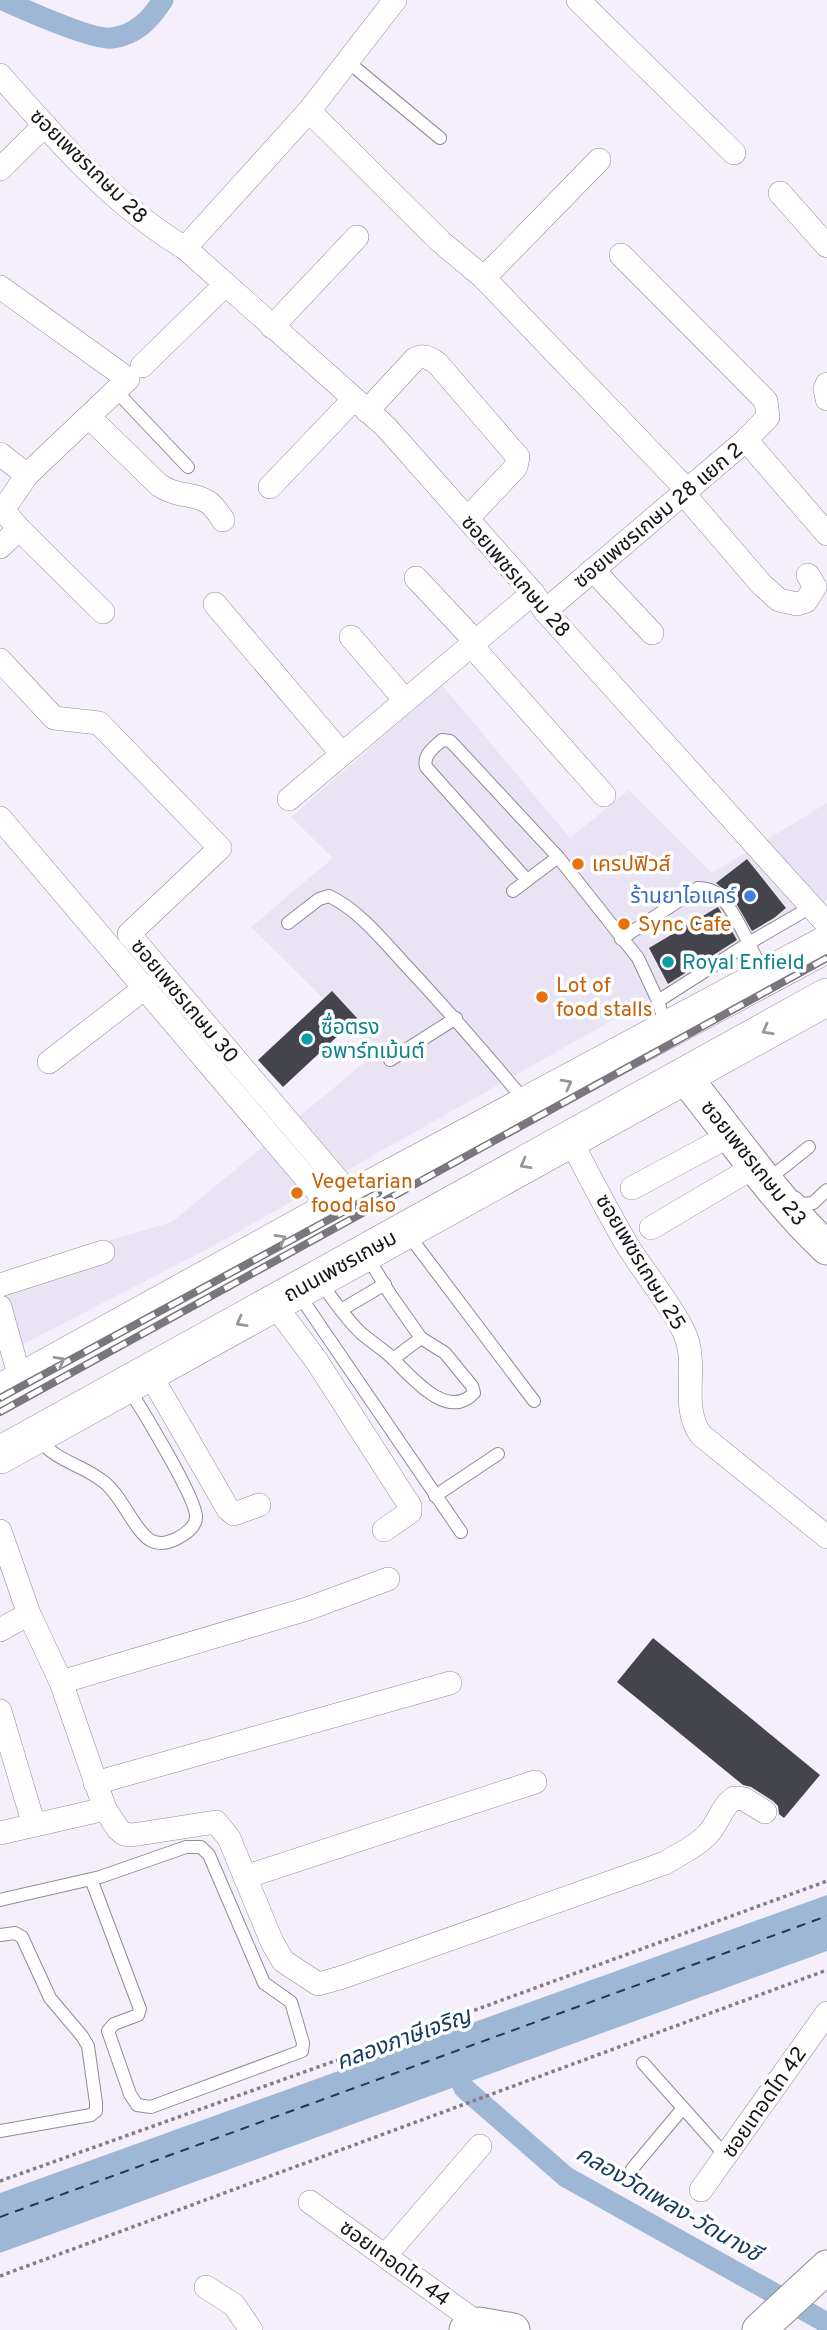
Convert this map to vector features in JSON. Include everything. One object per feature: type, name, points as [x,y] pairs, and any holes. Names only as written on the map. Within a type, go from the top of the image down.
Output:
[{"type":"main road","points":[[11,1388],[528,1104],[662,1016],[765,976],[827,944]]},
{"type":"main road","name":"ถนนเพชรเกษม","points":[[0,1455],[827,998]]},
{"type":"main road","name":"ซอยเพชรเกษม 23","points":[[684,1076],[765,1174],[804,1227],[827,1248]]},
{"type":"main road","points":[[343,1204],[385,1241]]},
{"type":"main road","points":[[769,2322],[820,2274]]},
{"type":"main road","points":[[472,2327],[513,2330]]},
{"type":"street","points":[[186,248],[309,111],[395,0]]},
{"type":"street","points":[[578,0],[734,153]]},
{"type":"street","name":"ซอยเพชรเกษม 28","points":[[0,75],[113,193],[156,230],[186,248],[386,427],[827,924]]},
{"type":"street","points":[[309,111],[441,242],[484,278],[685,492],[762,585],[779,600],[797,604],[806,601],[815,587],[808,575]]},
{"type":"street","points":[[0,169],[45,125]]},
{"type":"street","points":[[484,278],[599,160]]},
{"type":"street","points":[[780,193],[827,246]]},
{"type":"street","points":[[272,327],[357,237]]},
{"type":"street","name":"ซอยเพชรเกษม 28 แยก 2","points":[[289,799],[473,643],[593,570],[746,440],[768,417],[766,401],[621,255]]},
{"type":"street","points":[[103,612],[1,508],[27,475],[225,285]]},
{"type":"street","points":[[0,287],[129,379]]},
{"type":"street","points":[[270,487],[415,359],[427,356],[437,363],[518,457],[516,467],[467,519]]},
{"type":"street","points":[[827,384],[827,399]]},
{"type":"street","points":[[89,417],[159,485],[172,494],[192,496],[209,502],[223,520]]},
{"type":"street","points":[[746,440],[827,534]]},
{"type":"street","points":[[0,454],[27,475]]},
{"type":"street","points":[[0,547],[19,529]]},
{"type":"street","points":[[593,570],[652,634]]},
{"type":"street","points":[[416,578],[604,795]]},
{"type":"street","points":[[215,604],[342,754]]},
{"type":"street","points":[[351,637],[405,701]]},
{"type":"street","name":"ซอยเพชรเกษม 30","points":[[0,660],[54,718],[99,723],[220,848],[129,934],[343,1204]]},
{"type":"street","points":[[0,818],[146,987],[343,1204]]},
{"type":"street","points":[[49,1062],[146,987]]},
{"type":"street","points":[[632,1188],[731,1135]]},
{"type":"street","name":"ซอยเพชรเกษม 25","points":[[570,1139],[625,1242],[684,1333],[692,1364],[689,1413],[693,1424],[701,1435],[827,1537]]},
{"type":"street","points":[[651,1228],[765,1174]]},
{"type":"street","points":[[0,1285],[103,1252]]},
{"type":"street","points":[[296,1291],[316,1360],[410,1506],[410,1512],[384,1530]]},
{"type":"street","points":[[0,1307],[11,1388]]},
{"type":"street","points":[[138,1380],[228,1509],[234,1514],[259,1505]]},
{"type":"street","points":[[0,1531],[29,1614],[61,1682],[105,1809],[124,1834],[216,1822],[229,1838],[272,1942],[283,1961],[318,1984],[665,1863],[708,1834],[728,1802],[734,1798],[744,1799],[765,1812]]},
{"type":"street","points":[[61,1682],[307,1609],[388,1579]]},
{"type":"street","points":[[0,1630],[29,1614]]},
{"type":"street","points":[[95,1783],[450,1683]]},
{"type":"street","points":[[0,1711],[34,1825]]},
{"type":"street","points":[[245,1877],[535,1782]]},
{"type":"street","points":[[0,1833],[105,1809]]},
{"type":"street","name":"ซอยเทอดไท 42","points":[[701,2190],[827,2013]]},
{"type":"street","points":[[385,2256],[480,2146]]},
{"type":"street","name":"ซอยเทอดไท 44","points":[[310,2202],[385,2256],[472,2327]]},
{"type":"street","points":[[205,2287],[234,2305],[251,2330]]},
{"type":"lane","points":[[347,61],[439,138]]},
{"type":"lane","points":[[129,379],[188,467]]},
{"type":"lane","points":[[527,880],[426,767],[427,754],[442,740],[455,746],[558,857],[638,958],[662,1016],[749,943],[811,907]]},
{"type":"lane","points":[[513,891],[558,857]]},
{"type":"lane","points":[[621,939],[698,888],[710,889],[721,897],[765,976]]},
{"type":"lane","points":[[288,923],[319,900],[329,896],[339,901],[378,934],[456,1018],[528,1104]]},
{"type":"lane","points":[[390,1060],[456,1018]]},
{"type":"lane","points":[[809,1147],[765,1174],[802,1204],[813,1203],[827,1190]]},
{"type":"lane","points":[[296,1291],[341,1310],[361,1333],[432,1395],[454,1403],[467,1401],[474,1393],[472,1386],[445,1353],[421,1338],[384,1284],[385,1241]]},
{"type":"lane","points":[[385,1241],[534,1401]]},
{"type":"lane","points":[[341,1310],[384,1284]]},
{"type":"lane","points":[[296,1291],[461,1532]]},
{"type":"lane","points":[[393,1359],[421,1338]]},
{"type":"lane","points":[[35,1435],[49,1451],[105,1483],[118,1495],[146,1537],[155,1542],[167,1543],[184,1535],[193,1525],[197,1514],[159,1440],[138,1380]]},
{"type":"lane","points":[[435,1496],[498,1454]]},
{"type":"lane","points":[[0,1900],[91,1879],[186,1847],[201,1847],[206,1851],[264,1983],[291,2002],[303,2043],[302,2051],[150,2107],[137,2105],[130,2094],[108,2031],[110,2026],[138,2015],[140,2011],[91,1879]]},
{"type":"lane","points":[[0,1935],[15,1933],[22,1937],[50,1998],[84,2040],[89,2053],[96,2103],[96,2111],[91,2115],[0,2131]]},
{"type":"lane","points":[[643,2063],[726,2156]]},
{"type":"lane","points":[[632,2169],[683,2108]]},
{"type":"path","points":[[0,2181],[827,1881]]},
{"type":"path","points":[[0,2276],[827,1970]]},
{"type":"shaded area","points":[[442,685],[570,838],[629,790],[712,873],[827,803],[827,899],[213,1246],[0,1356],[0,1273],[172,1222],[377,1052],[251,927],[333,858],[291,817]]},
{"type":"water","points":[[827,1895],[827,1951],[0,2253],[0,2193]]},
{"type":"building","name":"ร้านยาไอแคร์","points":[[747,859],[786,908],[752,931],[732,896],[716,883]]},
{"type":"building","points":[[718,907],[737,940],[668,984],[649,948]]},
{"type":"building","name":"ซื่อตรง อพาร์ทเม้นต์","points":[[332,991],[357,1018],[283,1087],[258,1060]]},
{"type":"building","points":[[653,1638],[820,1775],[784,1818],[773,1801],[743,1785],[617,1682]]},
{"type":"waterway","points":[[3,0],[75,30],[103,38],[121,36],[136,30],[163,0]]},
{"type":"waterway","name":"คลองวัดเพลง-วัดนางชี","points":[[451,2058],[464,2088],[566,2177],[827,2323]]},
{"type":"ferry route","points":[[0,2217],[827,1916]]},
{"type":"railway","points":[[0,1412],[827,958]]},
{"type":"railway","points":[[0,1398],[378,1193]]},
{"type":"place","name":"เครปฟิวส์","points":[[578,864]]},
{"type":"place","name":"ร้านยาไอแคร์","points":[[750,896]]},
{"type":"place","name":"Sync Cafe","points":[[624,924]]},
{"type":"place","name":"Royal Enfield","points":[[668,962]]},
{"type":"place","name":"Lot of food stalls","points":[[542,997]]},
{"type":"place","name":"ซื่อตรง อพาร์ทเม้นต์","points":[[307,1039]]},
{"type":"place","name":"Vegetarian food also","points":[[297,1193]]},
{"type":"water label","name":"คลองภาษีเจริญ","points":[[403,2038]]}]
